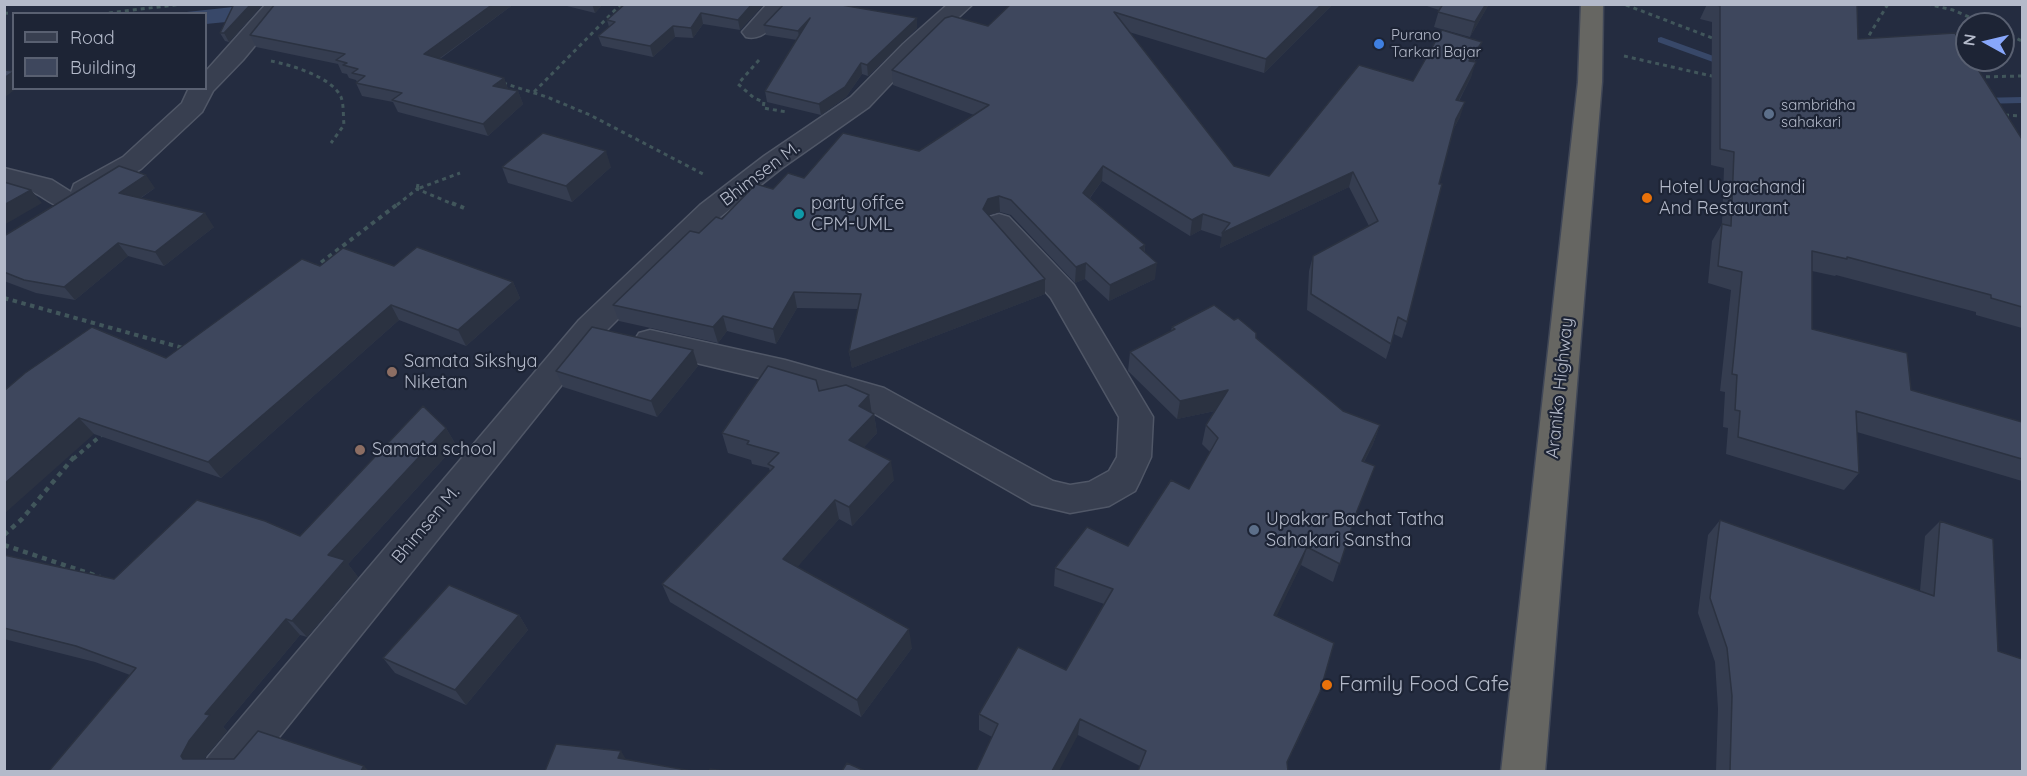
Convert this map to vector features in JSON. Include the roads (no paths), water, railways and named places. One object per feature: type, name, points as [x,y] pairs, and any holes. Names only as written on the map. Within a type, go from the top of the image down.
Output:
[{"type":"highway","name":"Araniko Highway","points":[[1523,771],[1590,82],[1592,4]]},
{"type":"street","points":[[756,30],[780,4]]},
{"type":"street","name":"Bhimsen M.","points":[[223,771],[590,328],[710,211],[773,162],[860,102],[911,49],[962,4]]},
{"type":"street","points":[[207,84],[235,56],[277,6]]},
{"type":"street","points":[[40,218],[132,163],[193,107],[201,90]]},
{"type":"street","points":[[4,176],[42,186],[67,201]]},
{"type":"street","points":[[590,328],[785,372],[872,397],[1045,494],[1070,499],[1096,496],[1122,481],[1134,457],[1136,417],[1063,292],[999,223]]},
{"type":"water","points":[[233,7],[226,22],[207,24],[207,12],[187,12]]},
{"type":"waterway","points":[[1661,40],[1727,64]]},
{"type":"waterway","points":[[1979,101],[2022,100]]},
{"type":"place","name":"Purano Tarkari Bajar","points":[[1379,44]]},
{"type":"place","name":"sambridha sahakari","points":[[1769,114]]},
{"type":"place","name":"Hotel Ugrachandi And Restaurant","points":[[1647,198]]},
{"type":"place","name":"party offce CPM-UML","points":[[799,214]]},
{"type":"place","name":"Samata Sikshya Niketan","points":[[392,372]]},
{"type":"place","name":"Samata school","points":[[360,450]]},
{"type":"place","name":"Upakar Bachat Tatha Sahakari Sanstha","points":[[1254,530]]},
{"type":"place","name":"Family Food Cafe","points":[[1327,685]]}]
